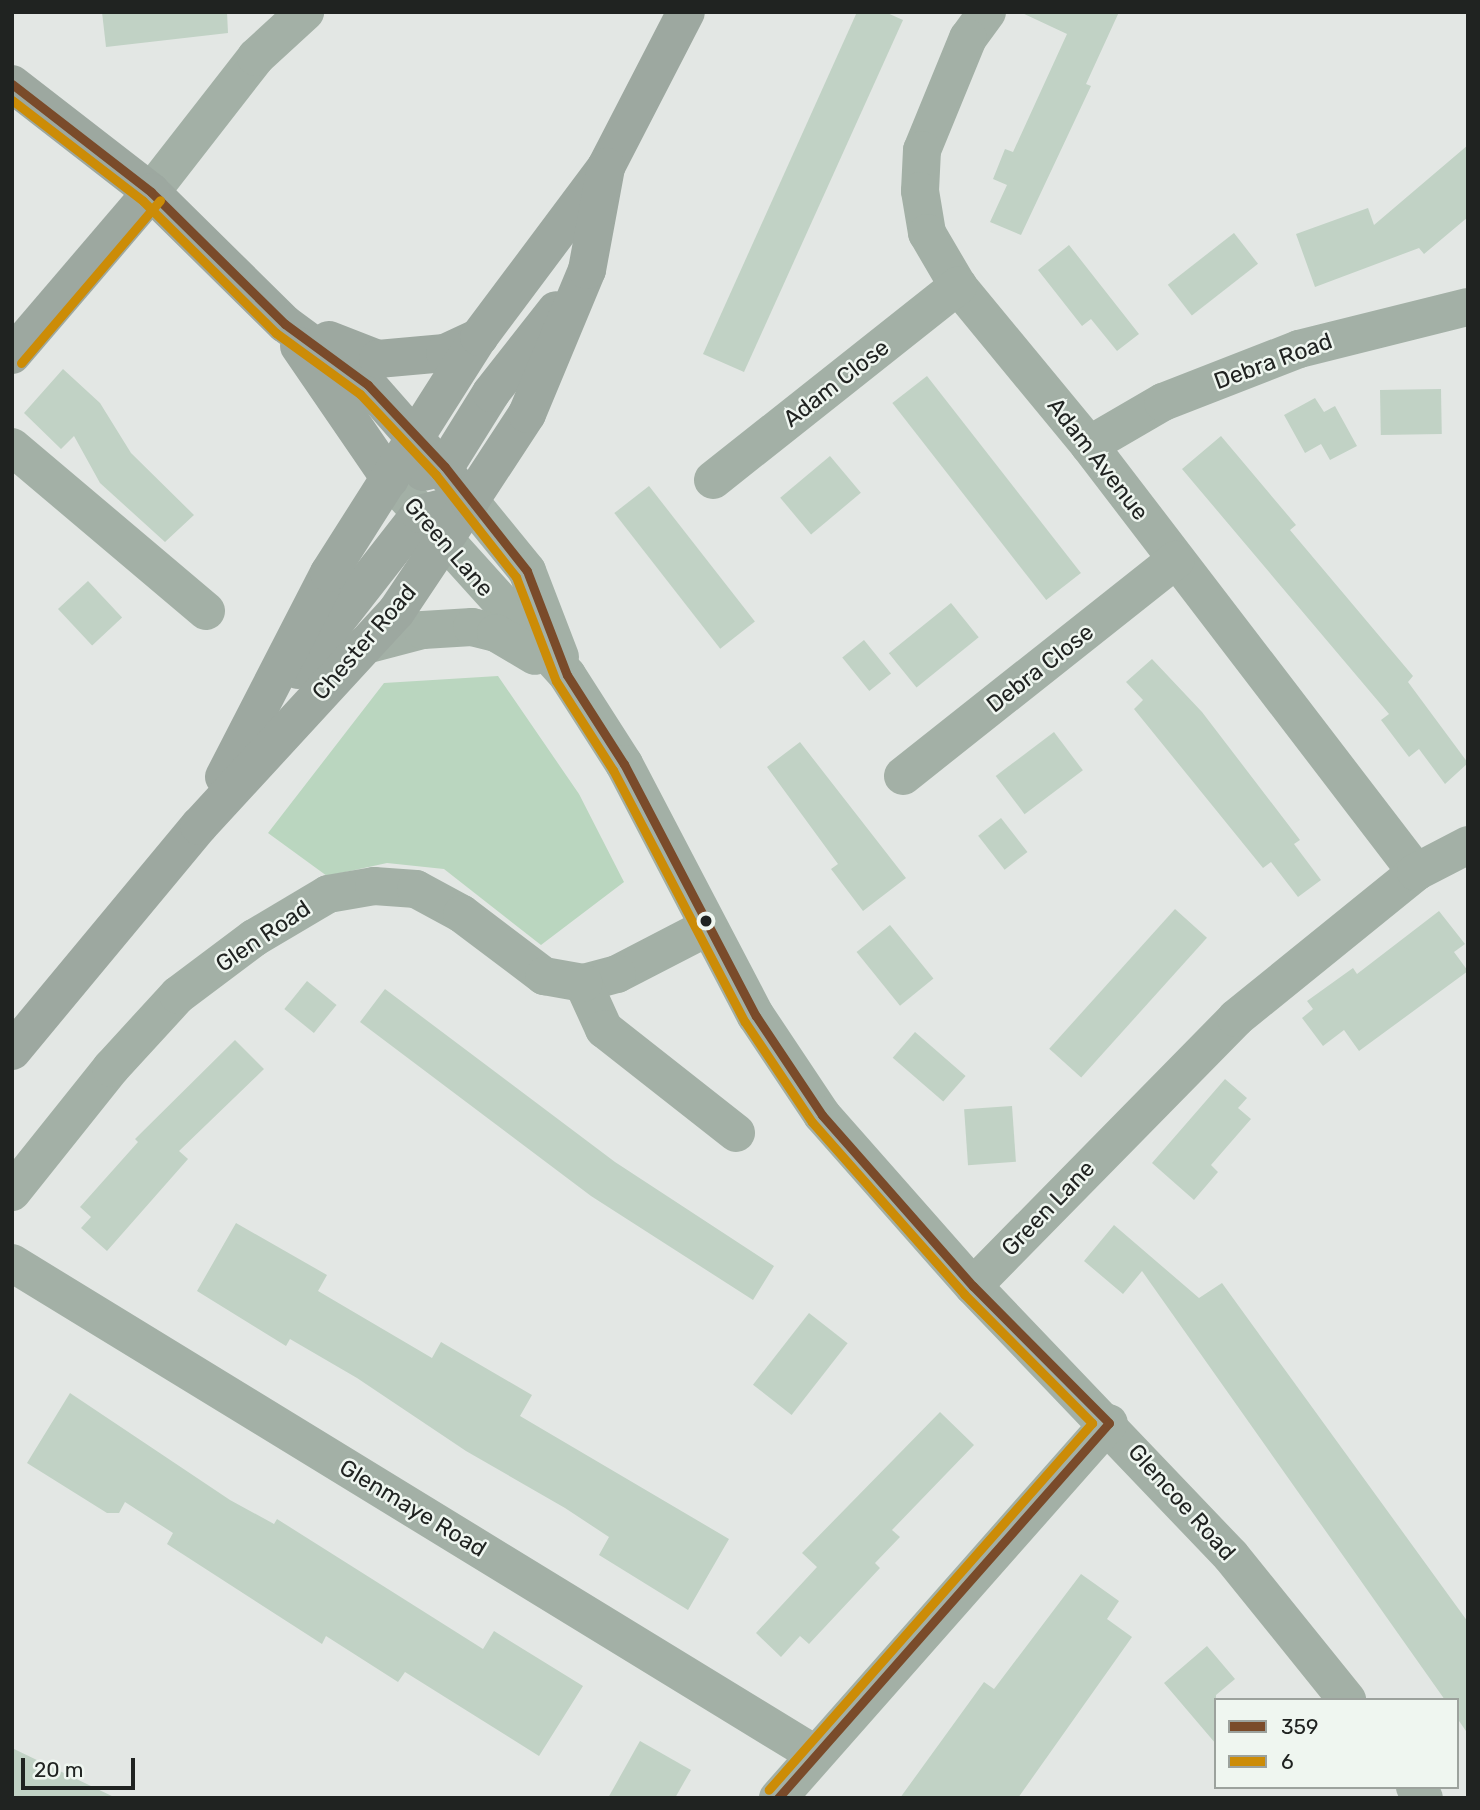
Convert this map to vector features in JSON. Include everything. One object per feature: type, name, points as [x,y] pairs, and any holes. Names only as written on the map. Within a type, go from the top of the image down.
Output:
[{"type":"main road","name":"Chester Road","points":[[199,826],[329,573],[479,337],[606,167],[687,12]]},
{"type":"main road","points":[[12,84],[150,192],[285,324],[368,385],[445,467],[470,501]]},
{"type":"main road","name":"Chester Road","points":[[12,1051],[199,826],[396,612],[432,528],[470,501],[527,414],[587,270],[606,167]]},
{"type":"main road","points":[[12,355],[150,192]]},
{"type":"main road","points":[[285,324],[390,478],[445,467],[491,393],[587,270]]},
{"type":"main road","points":[[285,324],[378,359],[445,353],[479,337]]},
{"type":"main road","points":[[251,725],[432,528]]},
{"type":"street","points":[[150,192],[256,57],[304,12]]},
{"type":"street","name":"Adam Avenue","points":[[987,12],[968,38],[922,150],[920,191],[928,233],[958,286],[1089,445],[1416,872]]},
{"type":"street","name":"Adam Close","points":[[713,480],[958,286]]},
{"type":"street","name":"Debra Road","points":[[1089,445],[1163,402],[1299,349],[1468,307]]},
{"type":"street","points":[[12,447],[206,611]]},
{"type":"street","name":"Green Lane","points":[[390,478],[432,528],[567,675],[624,764],[756,1016],[822,1115],[973,1286],[1196,1053],[1416,872],[1468,845]]},
{"type":"street","name":"Green Lane","points":[[470,501],[527,571],[567,675]]},
{"type":"street","name":"Debra Close","points":[[903,776],[1176,560]]},
{"type":"street","name":"Green Lane","points":[[365,645],[423,630],[472,627],[496,633],[567,675]]},
{"type":"street","name":"Glen Road","points":[[12,1192],[111,1068],[178,995],[254,938],[328,894],[374,886],[416,889],[462,914],[544,976],[583,983]]},
{"type":"street","points":[[708,927],[617,974],[583,983],[604,1030],[736,1133]]},
{"type":"street","name":"Glenmaye Road","points":[[12,1263],[813,1753]]},
{"type":"street","name":"Glencoe Road","points":[[973,1286],[1109,1423],[1231,1556],[1345,1698]]},
{"type":"street","points":[[778,1798],[813,1753],[1109,1423]]},
{"type":"green space","points":[[498,676],[579,794],[624,882],[541,945],[444,869],[387,863],[327,876],[268,833],[384,683]]},
{"type":"building","points":[[102,12],[227,12],[228,33],[106,47]]},
{"type":"building","points":[[857,12],[885,12],[903,20],[744,372],[703,354]]},
{"type":"building","points":[[1020,12],[1119,12],[1086,84],[1091,86],[1021,235],[990,222],[1007,185],[993,179],[1005,149],[1013,152],[1067,34]]},
{"type":"building","points":[[1468,145],[1468,217],[1424,254],[1419,248],[1315,287],[1296,234],[1368,208],[1374,225]]},
{"type":"building","points":[[1234,233],[1258,264],[1192,315],[1168,285]]},
{"type":"building","points":[[1069,245],[1139,334],[1117,351],[1091,319],[1082,326],[1038,270]]},
{"type":"building","points":[[63,369],[100,403],[131,453],[194,515],[165,542],[100,483],[74,436],[61,449],[24,413]]},
{"type":"building","points":[[927,376],[1081,573],[1046,600],[892,403]]},
{"type":"building","points":[[1441,389],[1442,434],[1381,435],[1380,390]]},
{"type":"building","points":[[1315,398],[1324,412],[1335,406],[1357,446],[1330,460],[1321,444],[1305,453],[1284,415]]},
{"type":"building","points":[[1221,436],[1296,525],[1290,530],[1413,676],[1408,682],[1468,763],[1445,784],[1419,749],[1409,757],[1381,720],[1389,714],[1182,469]]},
{"type":"building","points":[[830,456],[861,493],[811,535],[780,498]]},
{"type":"building","points":[[649,486],[755,622],[720,649],[614,513]]},
{"type":"building","points":[[88,581],[122,618],[92,646],[58,609]]},
{"type":"building","points":[[951,603],[979,637],[917,688],[889,653]]},
{"type":"building","points":[[864,640],[891,673],[869,691],[842,658]]},
{"type":"building","points":[[1152,659],[1202,712],[1300,840],[1294,844],[1321,880],[1298,897],[1271,862],[1263,868],[1134,709],[1143,700],[1126,682]]},
{"type":"building","points":[[1054,732],[1083,770],[1025,814],[996,776]]},
{"type":"building","points":[[800,742],[906,878],[863,911],[831,869],[838,864],[767,767]]},
{"type":"building","points":[[1001,818],[1027,852],[1005,870],[978,836]]},
{"type":"building","points":[[1175,909],[1207,938],[1081,1077],[1049,1049]]},
{"type":"building","points":[[1439,911],[1465,944],[1454,952],[1468,971],[1359,1051],[1344,1030],[1323,1046],[1302,1018],[1313,1009],[1307,1001],[1353,968],[1357,974]]},
{"type":"building","points":[[890,925],[933,979],[900,1006],[857,952]]},
{"type":"building","points":[[307,981],[337,1005],[314,1033],[284,1009]]},
{"type":"building","points":[[385,989],[615,1162],[774,1266],[753,1300],[591,1196],[360,1022]]},
{"type":"building","points":[[915,1032],[966,1076],[943,1102],[893,1058]]},
{"type":"building","points":[[235,1040],[264,1069],[179,1151],[188,1159],[107,1251],[81,1228],[91,1217],[80,1207],[138,1142],[135,1139]]},
{"type":"building","points":[[1225,1079],[1247,1098],[1238,1108],[1251,1119],[1211,1165],[1218,1172],[1194,1200],[1152,1163]]},
{"type":"building","points":[[1012,1106],[1016,1162],[968,1165],[964,1109]]},
{"type":"building","points":[[236,1223],[327,1275],[318,1291],[432,1358],[441,1342],[532,1395],[520,1416],[729,1539],[688,1610],[599,1555],[609,1537],[565,1508],[466,1451],[357,1378],[290,1339],[286,1346],[197,1291]]},
{"type":"building","points":[[1114,1225],[1199,1298],[1222,1283],[1468,1622],[1468,1734],[1459,1721],[1459,1698],[1444,1698],[1142,1271],[1123,1294],[1084,1261]]},
{"type":"building","points":[[809,1313],[848,1343],[792,1415],[753,1385]]},
{"type":"building","points":[[70,1393],[230,1500],[274,1524],[277,1519],[483,1649],[494,1631],[583,1686],[539,1756],[405,1672],[398,1682],[326,1636],[322,1644],[167,1544],[173,1533],[125,1502],[119,1513],[107,1513],[27,1463]]},
{"type":"building","points":[[940,1412],[974,1445],[892,1530],[900,1537],[875,1563],[880,1568],[809,1644],[800,1636],[781,1657],[756,1633],[817,1567],[802,1553]]},
{"type":"building","points":[[1081,1574],[1119,1601],[1107,1619],[1132,1637],[1018,1798],[900,1798],[984,1682],[994,1689]]},
{"type":"building","points":[[1207,1646],[1235,1679],[1214,1698],[1214,1742],[1164,1683]]},
{"type":"building","points":[[640,1741],[691,1770],[675,1798],[608,1798]]},
{"type":"building","points":[[12,1748],[41,1762],[116,1798],[12,1798]]},
{"type":"transit line","name":"359","points":[[12,84],[151,192],[285,324],[368,385],[445,467],[527,571],[567,675],[624,764],[756,1016],[822,1115],[973,1286],[1109,1423]]},
{"type":"transit line","name":"6","points":[[12,100],[143,201],[276,333],[360,394],[436,475],[516,577],[556,681],[613,770],[745,1022],[812,1122],[964,1294],[1092,1423],[769,1790]]},
{"type":"transit line","name":"6","points":[[21,363],[160,200]]},
{"type":"transit line","name":"359","points":[[778,1798],[1109,1423]]}]
